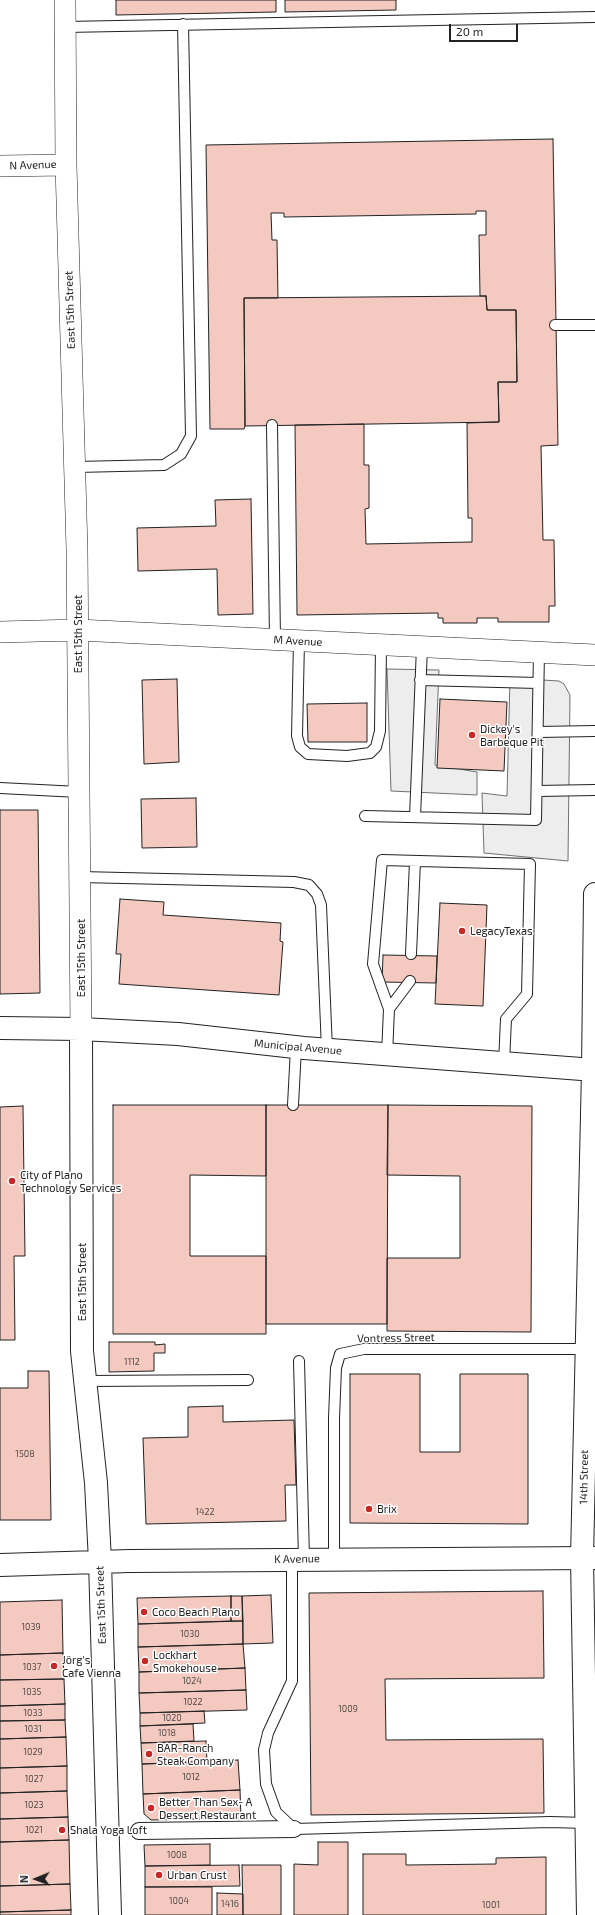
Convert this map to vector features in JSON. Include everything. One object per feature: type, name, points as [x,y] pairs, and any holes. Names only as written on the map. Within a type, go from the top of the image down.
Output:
[{"type":"main road","name":"14th Street","points":[[588,1915],[591,1823],[589,1558],[590,1453],[587,1349],[592,1312],[595,894]]},
{"type":"main road","name":"Municipal Avenue","points":[[0,1028],[81,1029],[178,1034],[296,1048],[594,1070]]},
{"type":"main road","name":"East 15th Street","points":[[81,1029],[82,1351],[96,1483],[100,1561],[110,1915]]},
{"type":"main road","name":"K Avenue","points":[[0,1566],[100,1561],[589,1558]]},
{"type":"street","name":"East 15th Street","points":[[65,0],[66,164],[76,466],[81,1029]]},
{"type":"street","name":"N Avenue","points":[[0,166],[66,164]]},
{"type":"street","name":"M Avenue","points":[[0,632],[78,630],[595,655]]},
{"type":"street","points":[[139,1831],[294,1829]]},
{"type":"lane","points":[[65,27],[595,17]]},
{"type":"lane","points":[[76,466],[164,465],[181,454],[191,436],[183,24]]},
{"type":"lane","points":[[555,325],[595,325]]},
{"type":"lane","points":[[272,426],[275,639]]},
{"type":"lane","points":[[299,640],[297,736],[300,747],[308,754],[347,756],[370,753],[376,747],[380,731],[381,645]]},
{"type":"lane","points":[[415,817],[422,646]]},
{"type":"lane","points":[[365,816],[536,820],[539,652]]},
{"type":"lane","points":[[420,680],[538,683]]},
{"type":"lane","points":[[538,732],[595,731]]},
{"type":"lane","points":[[0,788],[79,792]]},
{"type":"lane","points":[[537,791],[595,790]]},
{"type":"lane","points":[[387,1054],[389,1009],[373,964],[382,860],[530,864],[527,994],[506,1019],[504,1064]]},
{"type":"lane","points":[[411,954],[414,861]]},
{"type":"lane","points":[[80,877],[294,882],[309,885],[317,894],[321,905],[326,1050]]},
{"type":"lane","points":[[389,1009],[410,981]]},
{"type":"lane","points":[[293,1105],[296,1048]]},
{"type":"lane","name":"Vontress Street","points":[[334,1559],[334,1418],[336,1368],[340,1354],[364,1349],[587,1349]]},
{"type":"lane","points":[[299,1361],[298,1559],[292,1681],[268,1733],[264,1750],[266,1784],[276,1812],[294,1829],[550,1822],[591,1823]]},
{"type":"lane","points":[[84,1381],[248,1380]]},
{"type":"shaded area","points":[[387,669],[439,670],[435,765],[477,772],[477,795],[391,791]]},
{"type":"shaded area","points":[[510,678],[559,681],[564,684],[570,695],[568,861],[484,853],[482,793],[507,796]]},
{"type":"building","points":[[116,0],[276,0],[276,12],[116,15]]},
{"type":"building","points":[[285,0],[396,0],[396,10],[285,12]]},
{"type":"building","points":[[553,139],[558,445],[541,446],[543,540],[554,540],[555,606],[549,606],[549,622],[498,622],[498,618],[477,618],[477,623],[443,623],[443,618],[438,618],[438,613],[297,615],[295,425],[364,424],[364,465],[369,465],[369,508],[365,509],[366,544],[472,542],[472,518],[468,518],[467,423],[499,422],[498,382],[517,382],[516,310],[487,310],[486,296],[480,296],[479,235],[486,235],[486,211],[476,211],[476,214],[284,217],[284,213],[271,213],[272,240],[277,240],[278,298],[244,298],[245,426],[244,429],[210,429],[206,145]]},
{"type":"building","points":[[486,296],[487,310],[516,310],[517,382],[498,382],[499,422],[245,426],[244,298]]},
{"type":"building","points":[[251,499],[253,614],[218,615],[217,569],[138,571],[137,528],[216,526],[215,500]]},
{"type":"building","points":[[177,679],[179,762],[144,764],[142,680]]},
{"type":"building","name":"Dickey's Barbeque Pit","points":[[440,699],[507,702],[504,771],[437,768]]},
{"type":"building","points":[[367,703],[367,742],[308,742],[307,704]]},
{"type":"building","points":[[196,798],[197,847],[142,848],[141,799]]},
{"type":"building","points":[[0,810],[38,810],[40,993],[0,994]]},
{"type":"building","points":[[120,899],[164,902],[163,915],[281,923],[280,941],[283,942],[279,995],[119,984],[121,954],[116,954]]},
{"type":"building","name":"LegacyTexas","points":[[440,903],[487,905],[483,1006],[435,1004]]},
{"type":"building","points":[[383,955],[437,956],[436,983],[382,982]]},
{"type":"building","points":[[113,1105],[266,1105],[266,1176],[190,1175],[190,1256],[266,1256],[266,1334],[113,1334]]},
{"type":"building","points":[[266,1105],[388,1105],[387,1324],[266,1324]]},
{"type":"building","points":[[388,1105],[532,1106],[531,1332],[387,1331],[387,1258],[460,1258],[460,1176],[387,1175]]},
{"type":"building","name":"City of Plano Technology Services","points":[[23,1106],[25,1256],[14,1256],[15,1340],[0,1340],[0,1107]]},
{"type":"building","points":[[109,1342],[155,1342],[155,1345],[165,1344],[165,1353],[154,1353],[154,1371],[109,1372]]},
{"type":"building","points":[[28,1371],[49,1371],[51,1520],[0,1520],[0,1388],[28,1388]]},
{"type":"building","points":[[350,1374],[420,1374],[420,1452],[460,1452],[460,1374],[528,1374],[528,1524],[350,1523]]},
{"type":"building","points":[[223,1406],[223,1422],[294,1420],[296,1485],[285,1485],[286,1521],[146,1524],[143,1438],[188,1437],[188,1407]]},
{"type":"building","points":[[543,1591],[544,1678],[385,1679],[386,1740],[543,1739],[544,1813],[311,1815],[309,1593]]},
{"type":"building","points":[[271,1595],[273,1643],[243,1644],[242,1596]]},
{"type":"building","points":[[231,1596],[231,1621],[138,1624],[137,1598]]},
{"type":"building","points":[[231,1596],[242,1596],[243,1621],[231,1621]]},
{"type":"building","points":[[62,1600],[63,1653],[0,1655],[0,1602]]},
{"type":"building","points":[[243,1621],[243,1644],[138,1647],[138,1624]]},
{"type":"building","points":[[243,1644],[245,1668],[139,1672],[138,1647]]},
{"type":"building","points":[[63,1653],[64,1679],[0,1680],[0,1655]]},
{"type":"building","points":[[245,1668],[246,1690],[139,1693],[139,1672]]},
{"type":"building","points":[[64,1679],[65,1704],[0,1706],[0,1680]]},
{"type":"building","points":[[246,1690],[247,1710],[140,1713],[139,1693]]},
{"type":"building","points":[[65,1704],[65,1720],[0,1721],[0,1706]]},
{"type":"building","points":[[204,1711],[205,1723],[140,1726],[140,1713]]},
{"type":"building","points":[[65,1720],[66,1737],[0,1739],[0,1721]]},
{"type":"building","points":[[193,1724],[194,1741],[141,1743],[140,1726]]},
{"type":"building","points":[[66,1737],[67,1766],[0,1768],[0,1739]]},
{"type":"building","points":[[206,1741],[207,1762],[142,1764],[141,1743]]},
{"type":"building","points":[[238,1760],[240,1790],[143,1794],[142,1764]]},
{"type":"building","points":[[67,1766],[67,1791],[0,1793],[0,1768]]},
{"type":"building","points":[[240,1790],[241,1818],[151,1820],[144,1814],[143,1794]]},
{"type":"building","points":[[67,1791],[68,1817],[0,1819],[0,1793]]},
{"type":"building","points":[[68,1817],[69,1840],[0,1842],[0,1819]]},
{"type":"building","points":[[69,1840],[70,1884],[0,1886],[0,1842]]},
{"type":"building","points":[[318,1842],[348,1842],[348,1915],[294,1915],[294,1864],[318,1865]]},
{"type":"building","points":[[210,1844],[210,1865],[145,1866],[144,1845]]},
{"type":"building","points":[[363,1854],[406,1854],[406,1865],[496,1864],[496,1858],[546,1857],[546,1915],[363,1915]]},
{"type":"building","points":[[239,1865],[240,1886],[145,1887],[145,1866]]},
{"type":"building","points":[[242,1865],[281,1865],[281,1915],[243,1915]]},
{"type":"building","points":[[70,1884],[71,1910],[0,1912],[0,1886]]},
{"type":"building","points":[[145,1887],[212,1887],[212,1915],[145,1915]]},
{"type":"building","points":[[217,1893],[243,1894],[243,1915],[217,1915]]},
{"type":"building","points":[[71,1910],[71,1915],[0,1915],[0,1912]]},
{"type":"place","name":"Dickey's Barbeque Pit","points":[[472,735]]},
{"type":"place","name":"LegacyTexas","points":[[462,931]]},
{"type":"place","name":"City of Plano Technology Services","points":[[12,1181]]},
{"type":"place","name":"Brix","points":[[369,1509]]},
{"type":"place","name":"Coco Beach Plano","points":[[144,1612]]},
{"type":"place","name":"Lockhart Smokehouse","points":[[145,1661]]},
{"type":"place","name":"Jörg's Cafe Vienna","points":[[54,1666]]},
{"type":"place","name":"BAR-Ranch Steak Company","points":[[149,1754]]},
{"type":"place","name":"Better Than Sex- A Dessert Restaurant","points":[[151,1808]]},
{"type":"place","name":"Shala Yoga Loft","points":[[62,1830]]},
{"type":"place","name":"Urban Crust","points":[[159,1875]]}]
